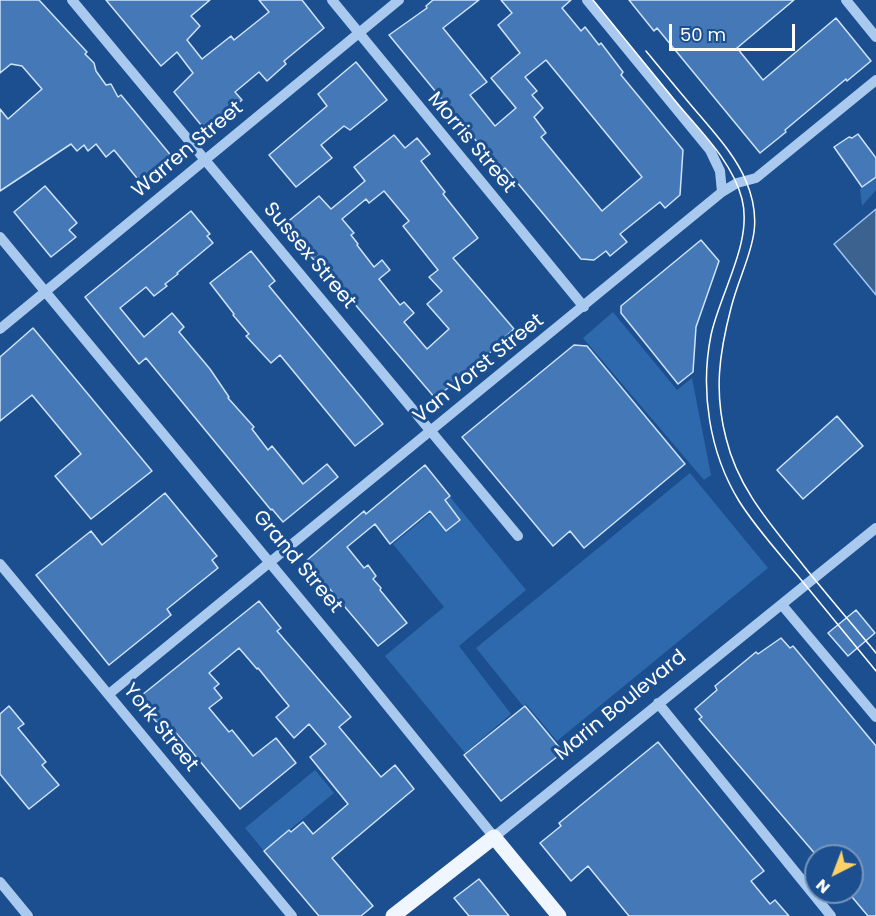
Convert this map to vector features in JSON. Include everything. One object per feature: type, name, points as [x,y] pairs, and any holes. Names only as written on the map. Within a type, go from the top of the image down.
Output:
[{"type":"main road","name":"Marin Boulevard","points":[[393,916],[494,837]]},
{"type":"main road","name":"Grand Street","points":[[494,837],[559,916]]},
{"type":"street","name":"Sussex Street","points":[[72,0],[518,536]]},
{"type":"street","name":"Morris Street","points":[[332,0],[584,307]]},
{"type":"street","name":"Warren Street","points":[[0,329],[399,0]]},
{"type":"street","points":[[587,0],[710,150],[720,171],[722,192]]},
{"type":"street","points":[[846,0],[876,37]]},
{"type":"street","name":"Van Vorst Street","points":[[109,694],[432,432],[722,192],[737,183],[756,178],[876,80]]},
{"type":"street","name":"Grand Street","points":[[0,237],[271,563],[494,837]]},
{"type":"street","name":"Marin Boulevard","points":[[494,837],[876,528]]},
{"type":"street","name":"York Street","points":[[0,564],[292,916]]},
{"type":"street","points":[[782,605],[876,717]]},
{"type":"street","points":[[658,703],[831,916]]},
{"type":"street","points":[[0,882],[28,916]]},
{"type":"shaded area","points":[[876,176],[876,190],[862,206],[860,189]]},
{"type":"shaded area","points":[[876,209],[876,295],[834,244]]},
{"type":"shaded area","points":[[613,312],[677,390],[692,378],[711,475],[704,480],[583,338]]},
{"type":"shaded area","points":[[690,473],[768,568],[557,741],[526,704],[523,706],[476,648]]},
{"type":"shaded area","points":[[450,497],[526,590],[459,646],[511,714],[465,753],[385,656],[444,607],[393,544]]},
{"type":"shaded area","points":[[315,770],[334,793],[264,851],[245,828]]},
{"type":"building","points":[[0,0],[39,0],[87,52],[85,54],[94,63],[96,71],[106,85],[111,84],[118,97],[121,95],[173,158],[141,183],[114,150],[106,157],[96,144],[88,151],[84,145],[77,151],[71,144],[0,191],[0,109],[8,119],[42,89],[22,66],[11,64],[0,73]]},
{"type":"building","points":[[106,0],[210,0],[191,16],[200,26],[187,40],[202,59],[231,36],[234,40],[269,12],[259,0],[302,0],[324,28],[284,61],[286,64],[267,81],[259,72],[235,92],[242,100],[206,131],[174,92],[193,73],[177,52],[161,66]]},
{"type":"building","points":[[433,0],[479,0],[443,28],[487,82],[470,95],[495,126],[516,108],[491,78],[520,53],[498,25],[512,13],[501,0],[571,0],[562,8],[581,31],[585,27],[599,45],[601,43],[623,72],[621,75],[683,150],[680,195],[665,208],[660,202],[620,234],[627,242],[610,256],[606,251],[594,260],[581,259],[505,168],[501,171],[389,35],[427,8],[426,6]],"holes":[[[546,60],[642,177],[602,211],[541,137],[546,133],[534,117],[543,108],[532,95],[537,91],[525,77]]]},
{"type":"building","points":[[629,0],[794,0],[737,48],[763,80],[836,18],[871,61],[847,81],[846,79],[760,153],[657,28],[654,31]]},
{"type":"building","points":[[356,62],[387,100],[350,130],[344,126],[321,145],[332,158],[296,187],[269,155],[327,106],[318,94]]},
{"type":"building","points":[[858,134],[876,158],[876,177],[862,187],[834,147]]},
{"type":"building","points":[[394,135],[405,148],[417,138],[430,154],[421,161],[445,192],[443,194],[478,238],[453,258],[514,329],[505,337],[507,339],[477,363],[478,365],[435,398],[353,302],[317,264],[285,224],[319,196],[331,209],[365,181],[354,167]],"holes":[[[384,191],[409,221],[403,226],[438,270],[429,277],[442,291],[427,304],[449,329],[427,349],[404,322],[414,313],[404,302],[400,305],[379,279],[390,270],[382,260],[374,267],[351,235],[354,233],[342,219],[366,199],[369,203]]]},
{"type":"building","points":[[45,186],[77,223],[69,230],[76,237],[51,257],[14,212]]},
{"type":"building","points":[[191,211],[210,234],[207,236],[213,243],[154,296],[146,287],[120,308],[144,337],[172,313],[184,327],[179,332],[210,369],[228,398],[254,427],[252,429],[268,450],[272,446],[303,484],[327,464],[338,477],[283,522],[146,358],[139,364],[85,297]]},
{"type":"building","points":[[701,240],[719,261],[696,327],[693,372],[678,384],[621,313],[621,306]]},
{"type":"building","points":[[251,251],[275,281],[269,286],[383,424],[355,446],[280,355],[271,363],[246,336],[249,334],[210,283]]},
{"type":"building","points":[[33,328],[152,471],[91,519],[55,476],[81,454],[32,395],[0,421],[0,357]]},
{"type":"building","points":[[574,345],[587,346],[685,464],[584,548],[570,531],[553,546],[462,437]]},
{"type":"building","points":[[837,416],[863,446],[803,499],[777,470]]},
{"type":"building","points":[[425,465],[450,496],[445,500],[460,520],[446,531],[430,511],[390,544],[375,524],[347,547],[364,568],[368,565],[376,576],[373,579],[381,588],[380,590],[407,623],[378,646],[306,561],[364,511],[366,514]]},
{"type":"building","points":[[165,493],[217,556],[212,560],[218,568],[167,609],[171,615],[109,665],[36,575],[91,531],[102,545]]},
{"type":"building","points":[[259,601],[281,628],[277,631],[351,717],[339,727],[381,777],[395,765],[414,789],[332,858],[373,906],[361,916],[319,916],[264,851],[289,830],[291,832],[303,822],[313,834],[348,804],[310,757],[326,744],[309,724],[294,738],[276,717],[289,706],[239,648],[209,673],[219,684],[214,688],[222,698],[209,708],[229,732],[232,730],[253,756],[276,738],[296,763],[240,809],[177,734],[171,739],[137,699]]},
{"type":"building","points":[[856,610],[875,633],[848,656],[828,633]]},
{"type":"building","points":[[781,638],[790,648],[793,646],[876,746],[876,916],[868,916],[858,904],[864,904],[864,844],[807,844],[699,719],[702,717],[695,709],[717,690],[715,686],[756,652],[758,654]]},
{"type":"building","points":[[9,706],[24,724],[18,728],[46,762],[42,765],[59,785],[29,809],[0,774],[0,714]]},
{"type":"building","points":[[525,706],[563,752],[501,801],[464,755]]},
{"type":"building","points":[[658,742],[764,871],[751,881],[770,904],[775,900],[789,916],[629,916],[588,866],[571,881],[540,843],[561,826],[559,823]]},
{"type":"building","points":[[479,879],[509,916],[469,916],[454,898]]},
{"type":"tram line","points":[[593,0],[723,159],[742,199],[743,232],[734,267],[715,319],[708,356],[707,399],[720,462],[739,501],[760,530],[876,671]]},
{"type":"tram line","points":[[646,51],[726,148],[742,172],[752,199],[755,216],[754,231],[727,325],[721,357],[720,405],[731,456],[747,490],[768,521],[876,653]]}]
